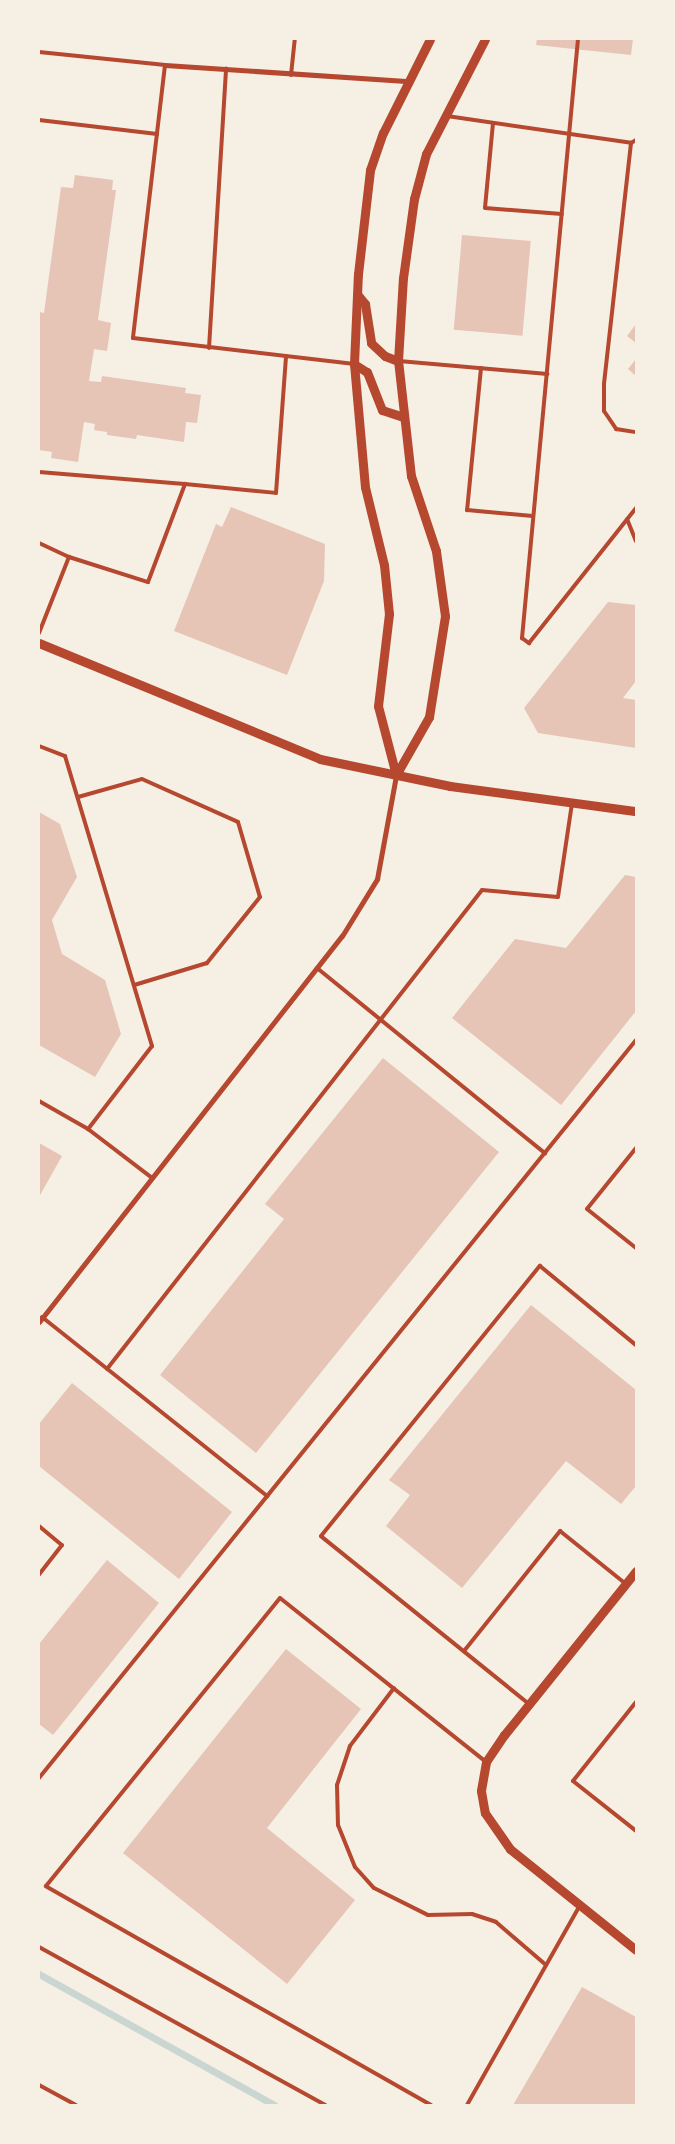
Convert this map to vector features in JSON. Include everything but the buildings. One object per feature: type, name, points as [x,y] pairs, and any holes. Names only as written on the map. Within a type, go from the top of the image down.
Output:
[{"type":"street","points":[[396,775],[378,706],[389,614],[384,566],[365,486],[354,364],[357,294],[370,170],[383,133],[430,39]]},
{"type":"street","points":[[41,1320],[342,936],[377,879],[396,775],[429,717],[445,616],[436,551],[411,476],[398,361],[403,278],[414,199],[426,154],[485,39]]},
{"type":"street","points":[[165,65],[291,75],[410,81]]},
{"type":"street","points":[[357,294],[365,304],[371,343],[385,356],[398,361]]},
{"type":"street","points":[[354,364],[367,372],[382,410],[404,417]]},
{"type":"street","points":[[39,643],[320,759],[450,786],[636,811]]},
{"type":"street","points":[[636,1571],[529,1704],[486,1762],[481,1791],[485,1813],[495,1831],[510,1849],[636,1950]]},
{"type":"lane","points":[[291,75],[295,39]]},
{"type":"lane","points":[[578,39],[522,638],[529,643],[636,508]]},
{"type":"lane","points":[[39,52],[165,65],[133,338],[354,364]]},
{"type":"lane","points":[[209,348],[226,70]]},
{"type":"lane","points":[[444,116],[631,143],[636,140]]},
{"type":"lane","points":[[39,120],[157,134]]},
{"type":"lane","points":[[493,124],[485,208],[562,214]]},
{"type":"lane","points":[[631,143],[604,384],[604,411],[616,429],[636,432]]},
{"type":"lane","points":[[39,472],[185,484],[276,494],[286,356]]},
{"type":"lane","points":[[398,361],[547,374]]},
{"type":"lane","points":[[480,368],[467,510],[533,516]]},
{"type":"lane","points":[[39,543],[69,557],[148,582],[185,484]]},
{"type":"lane","points":[[627,519],[636,541]]},
{"type":"lane","points":[[39,633],[69,557]]},
{"type":"lane","points":[[39,746],[65,756],[152,1046],[88,1129]]},
{"type":"lane","points":[[78,797],[142,779],[238,822],[260,897],[207,963],[134,986]]},
{"type":"lane","points":[[107,1369],[482,890],[558,897],[572,803]]},
{"type":"lane","points":[[317,968],[545,1153]]},
{"type":"lane","points":[[39,1778],[636,1040]]},
{"type":"lane","points":[[39,1101],[88,1129],[152,1178]]},
{"type":"lane","points":[[636,1148],[588,1209],[636,1248]]},
{"type":"lane","points":[[529,1704],[321,1536],[540,1266],[636,1344]]},
{"type":"lane","points":[[41,1320],[107,1369],[267,1496]]},
{"type":"lane","points":[[39,1526],[62,1545],[39,1574]]},
{"type":"lane","points":[[464,1652],[560,1531],[626,1584]]},
{"type":"lane","points":[[431,2105],[46,1886],[280,1598],[486,1762]]},
{"type":"lane","points":[[394,1688],[350,1746],[337,1785],[338,1825],[355,1867],[374,1888],[428,1915],[472,1914],[496,1922],[546,1966]]},
{"type":"lane","points":[[636,1702],[573,1781],[636,1831]]},
{"type":"lane","points":[[467,2105],[580,1905]]},
{"type":"lane","points":[[39,1947],[324,2105]]},
{"type":"lane","points":[[39,2085],[76,2105]]},
{"type":"waterway","points":[[39,1974],[274,2105]]}]
